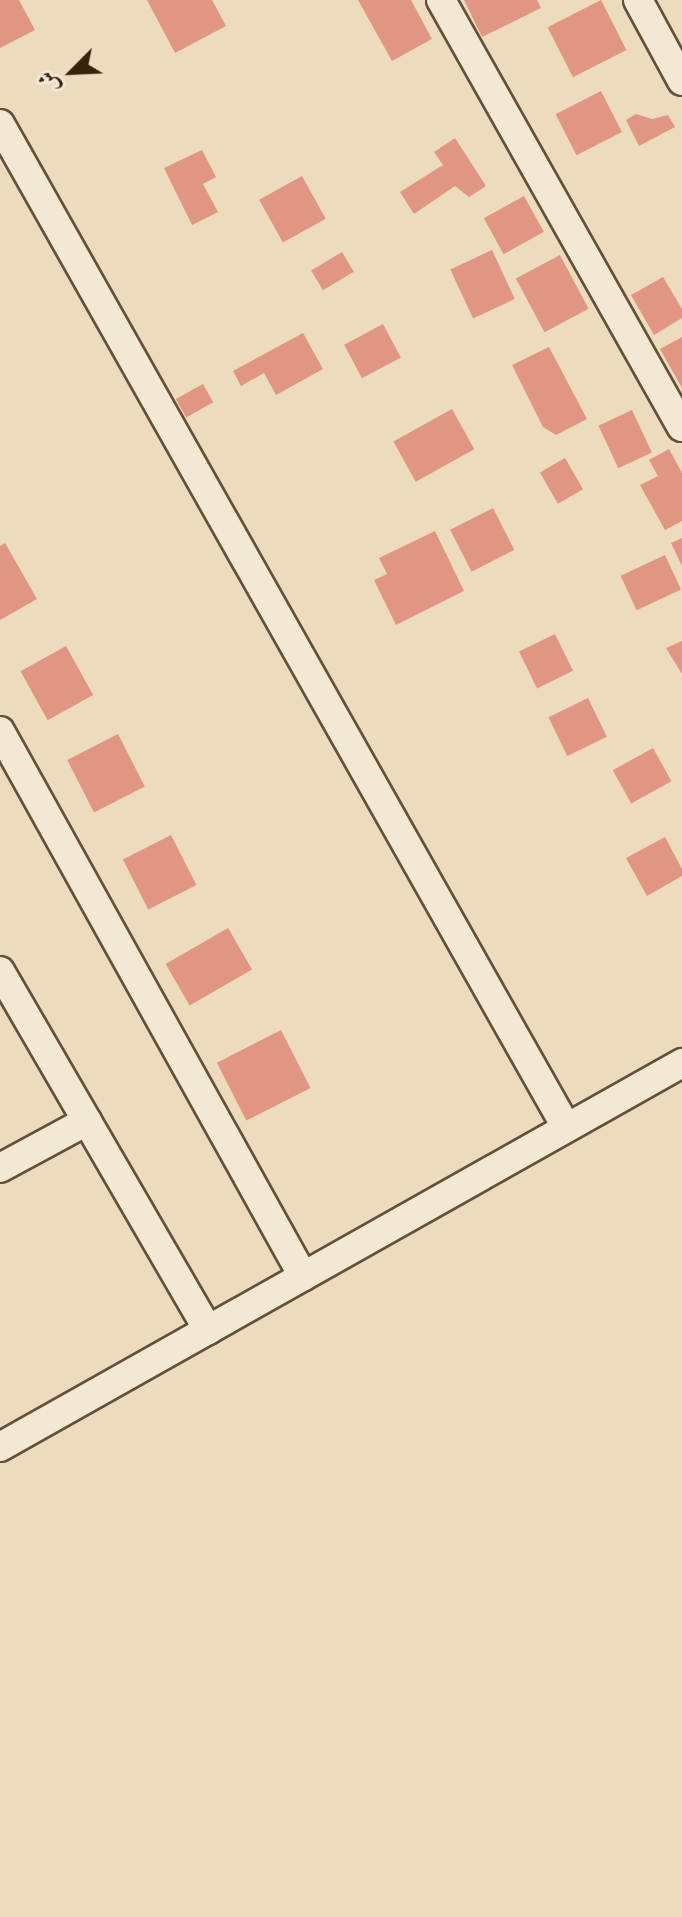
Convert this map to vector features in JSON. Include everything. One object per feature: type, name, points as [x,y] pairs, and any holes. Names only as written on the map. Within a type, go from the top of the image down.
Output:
[{"type":"street","points":[[441,0],[682,427]]},
{"type":"street","points":[[638,0],[682,81]]},
{"type":"street","points":[[0,124],[566,1127]]},
{"type":"street","points":[[0,731],[303,1276]]},
{"type":"street","points":[[0,971],[208,1330]]},
{"type":"street","points":[[0,1447],[682,1063]]},
{"type":"street","points":[[0,1168],[87,1121]]},
{"type":"building","points":[[0,0],[19,0],[35,30],[0,48]]},
{"type":"building","points":[[147,0],[212,0],[226,26],[175,53]]},
{"type":"building","points":[[358,0],[411,0],[432,39],[392,61]]},
{"type":"building","points":[[464,0],[537,0],[541,8],[482,37]]},
{"type":"building","points":[[601,0],[626,50],[573,77],[548,27]]},
{"type":"building","points":[[601,91],[622,132],[576,155],[556,114]]},
{"type":"building","points":[[636,114],[652,119],[668,115],[675,127],[639,146],[626,120]]},
{"type":"building","points":[[455,138],[486,186],[469,197],[455,186],[414,214],[400,192],[443,165],[434,152]]},
{"type":"building","points":[[202,150],[216,177],[203,184],[218,212],[192,225],[164,168]]},
{"type":"building","points":[[302,176],[326,219],[283,243],[259,200]]},
{"type":"building","points":[[524,196],[544,232],[504,254],[484,218]]},
{"type":"building","points":[[492,250],[515,299],[473,318],[450,269]]},
{"type":"building","points":[[342,252],[354,272],[323,290],[311,271]]},
{"type":"building","points":[[560,255],[589,309],[544,332],[516,278]]},
{"type":"building","points":[[663,277],[682,309],[682,318],[654,335],[631,295]]},
{"type":"building","points":[[383,324],[401,358],[362,378],[344,345]]},
{"type":"building","points":[[303,333],[323,369],[276,395],[264,373],[241,386],[233,371]]},
{"type":"building","points":[[682,337],[682,388],[660,349]]},
{"type":"building","points":[[549,347],[587,419],[556,435],[543,427],[512,365]]},
{"type":"building","points":[[203,384],[213,402],[186,417],[176,399]]},
{"type":"building","points":[[452,409],[474,449],[416,482],[393,441]]},
{"type":"building","points":[[632,410],[652,453],[618,468],[598,426]]},
{"type":"building","points":[[669,449],[682,473],[682,521],[665,530],[640,485],[658,476],[649,460]]},
{"type":"building","points":[[565,458],[583,489],[558,504],[540,473]]},
{"type":"building","points":[[493,508],[514,550],[472,572],[450,530]]},
{"type":"building","points":[[435,531],[464,591],[396,625],[374,580],[387,574],[379,558]]},
{"type":"building","points":[[682,538],[682,566],[671,543]]},
{"type":"building","points":[[5,543],[37,599],[0,620],[0,546]]},
{"type":"building","points":[[665,555],[681,589],[637,610],[621,576]]},
{"type":"building","points":[[555,634],[573,671],[537,688],[519,652]]},
{"type":"building","points":[[682,641],[682,674],[666,648]]},
{"type":"building","points":[[66,646],[93,695],[48,720],[21,671]]},
{"type":"building","points":[[588,698],[607,737],[567,756],[548,717]]},
{"type":"building","points":[[118,734],[145,787],[94,812],[67,760]]},
{"type":"building","points":[[653,748],[671,781],[631,804],[613,770]]},
{"type":"building","points":[[171,835],[196,885],[148,909],[123,860]]},
{"type":"building","points":[[665,837],[682,869],[682,876],[647,896],[626,858]]},
{"type":"building","points":[[228,928],[252,970],[190,1006],[166,964]]},
{"type":"building","points":[[281,1030],[311,1088],[246,1121],[217,1063]]}]
